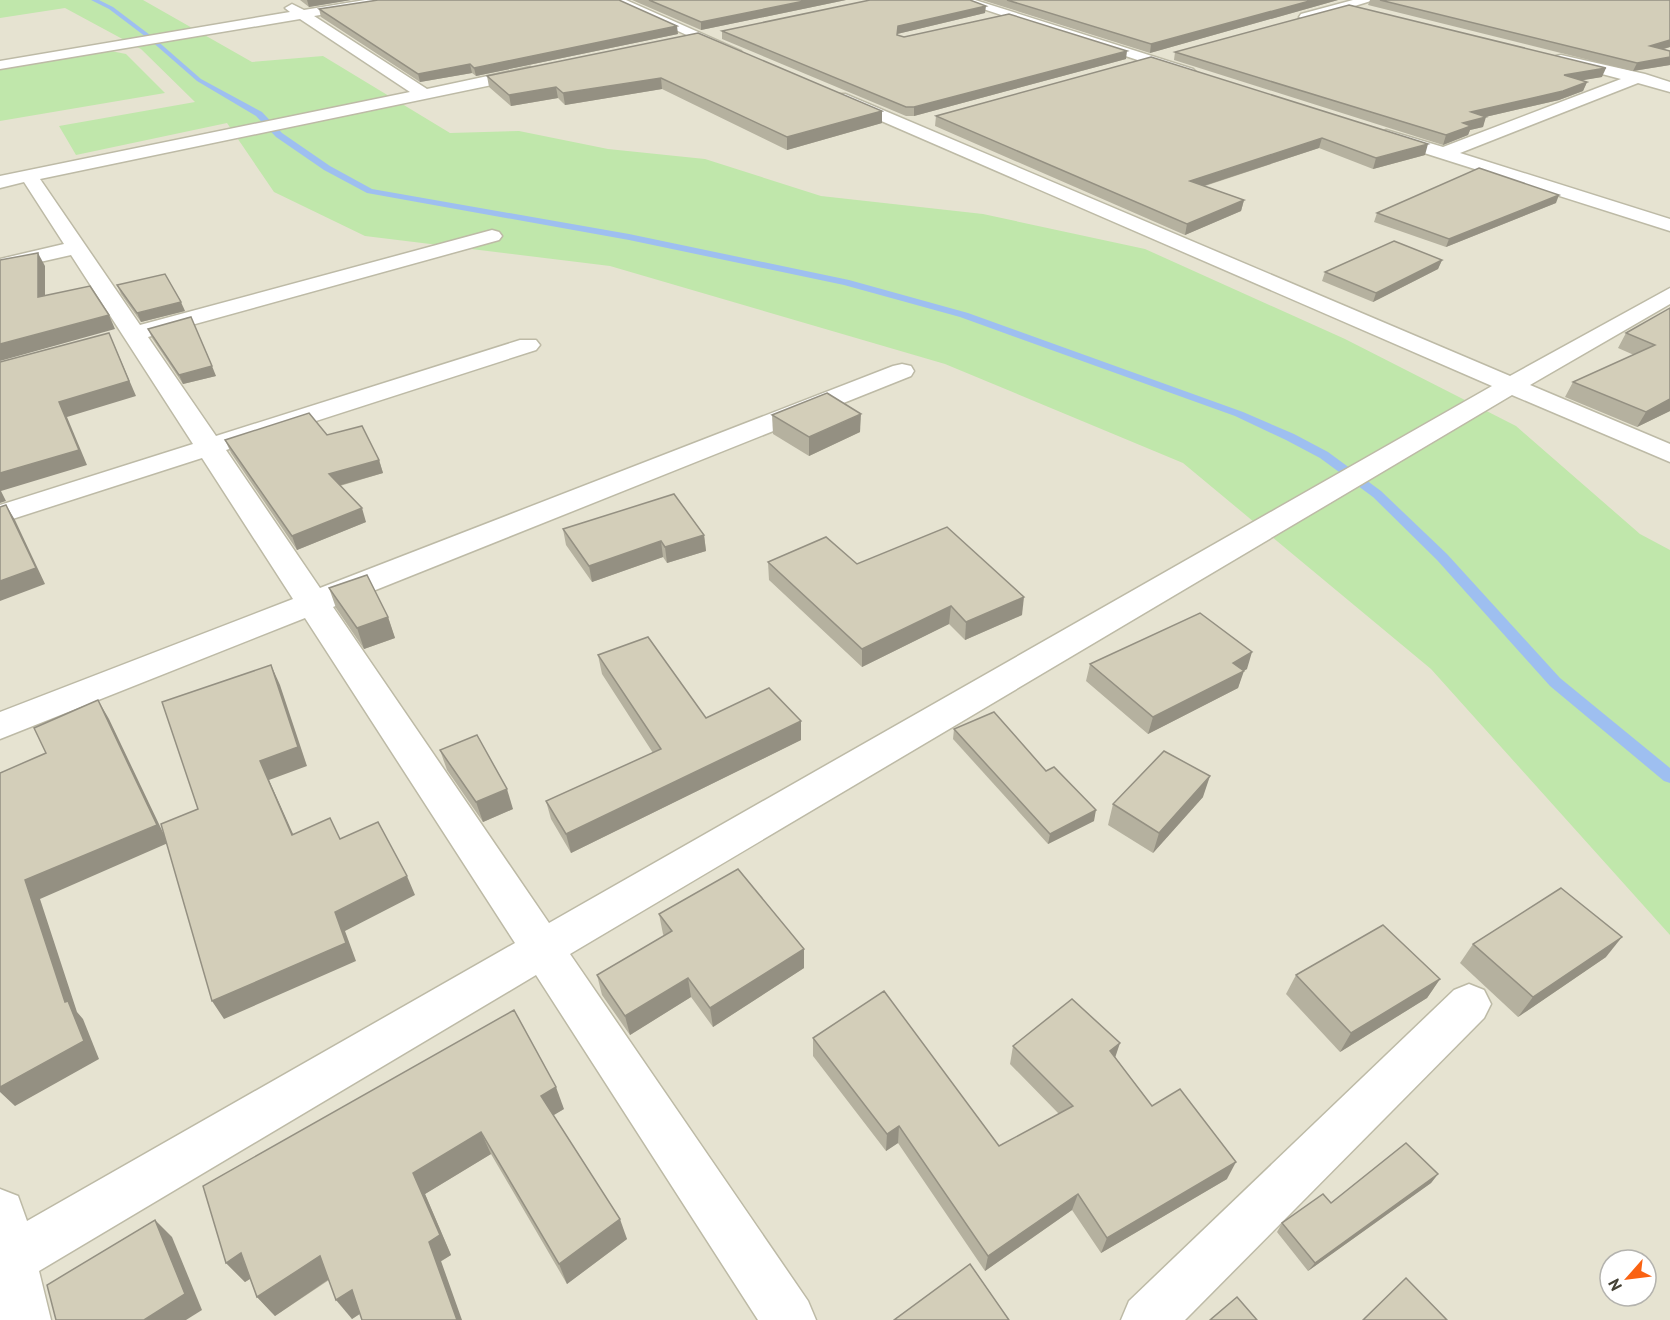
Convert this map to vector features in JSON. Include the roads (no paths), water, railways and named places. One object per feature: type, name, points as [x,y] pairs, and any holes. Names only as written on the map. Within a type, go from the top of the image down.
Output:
[{"type":"street","points":[[280,0],[424,94]]},
{"type":"street","points":[[0,65],[388,0]]},
{"type":"street","points":[[615,0],[754,60]]},
{"type":"street","points":[[962,0],[1206,78]]},
{"type":"street","points":[[1324,0],[1347,6],[1369,6]]},
{"type":"street","points":[[1292,21],[1347,6]]},
{"type":"street","points":[[977,22],[1009,15]]},
{"type":"street","points":[[677,41],[723,32]]},
{"type":"street","points":[[1127,66],[1172,54]]},
{"type":"street","points":[[1544,55],[1670,87]]},
{"type":"street","points":[[15,179],[550,68]]},
{"type":"street","points":[[1444,153],[1662,68]]},
{"type":"street","points":[[820,88],[1670,454]]},
{"type":"street","points":[[907,126],[930,120]]},
{"type":"street","points":[[1365,128],[1670,225]]},
{"type":"street","points":[[15,179],[77,247],[123,336],[209,447],[789,1320]]},
{"type":"street","points":[[123,336],[492,236]]},
{"type":"street","points":[[0,266],[77,247]]},
{"type":"street","points":[[24,1320],[3,1246],[544,950],[1385,458],[1670,295]]},
{"type":"street","points":[[0,514],[528,345]]},
{"type":"street","points":[[0,726],[902,371]]},
{"type":"street","points":[[1148,1320],[1469,1004]]},
{"type":"waterway","points":[[94,0],[111,8],[152,39],[199,80],[259,114],[279,135],[327,168],[370,191],[629,237],[846,282],[964,315],[1239,414],[1290,437],[1324,455],[1377,494],[1442,557],[1555,682],[1670,777]]}]
